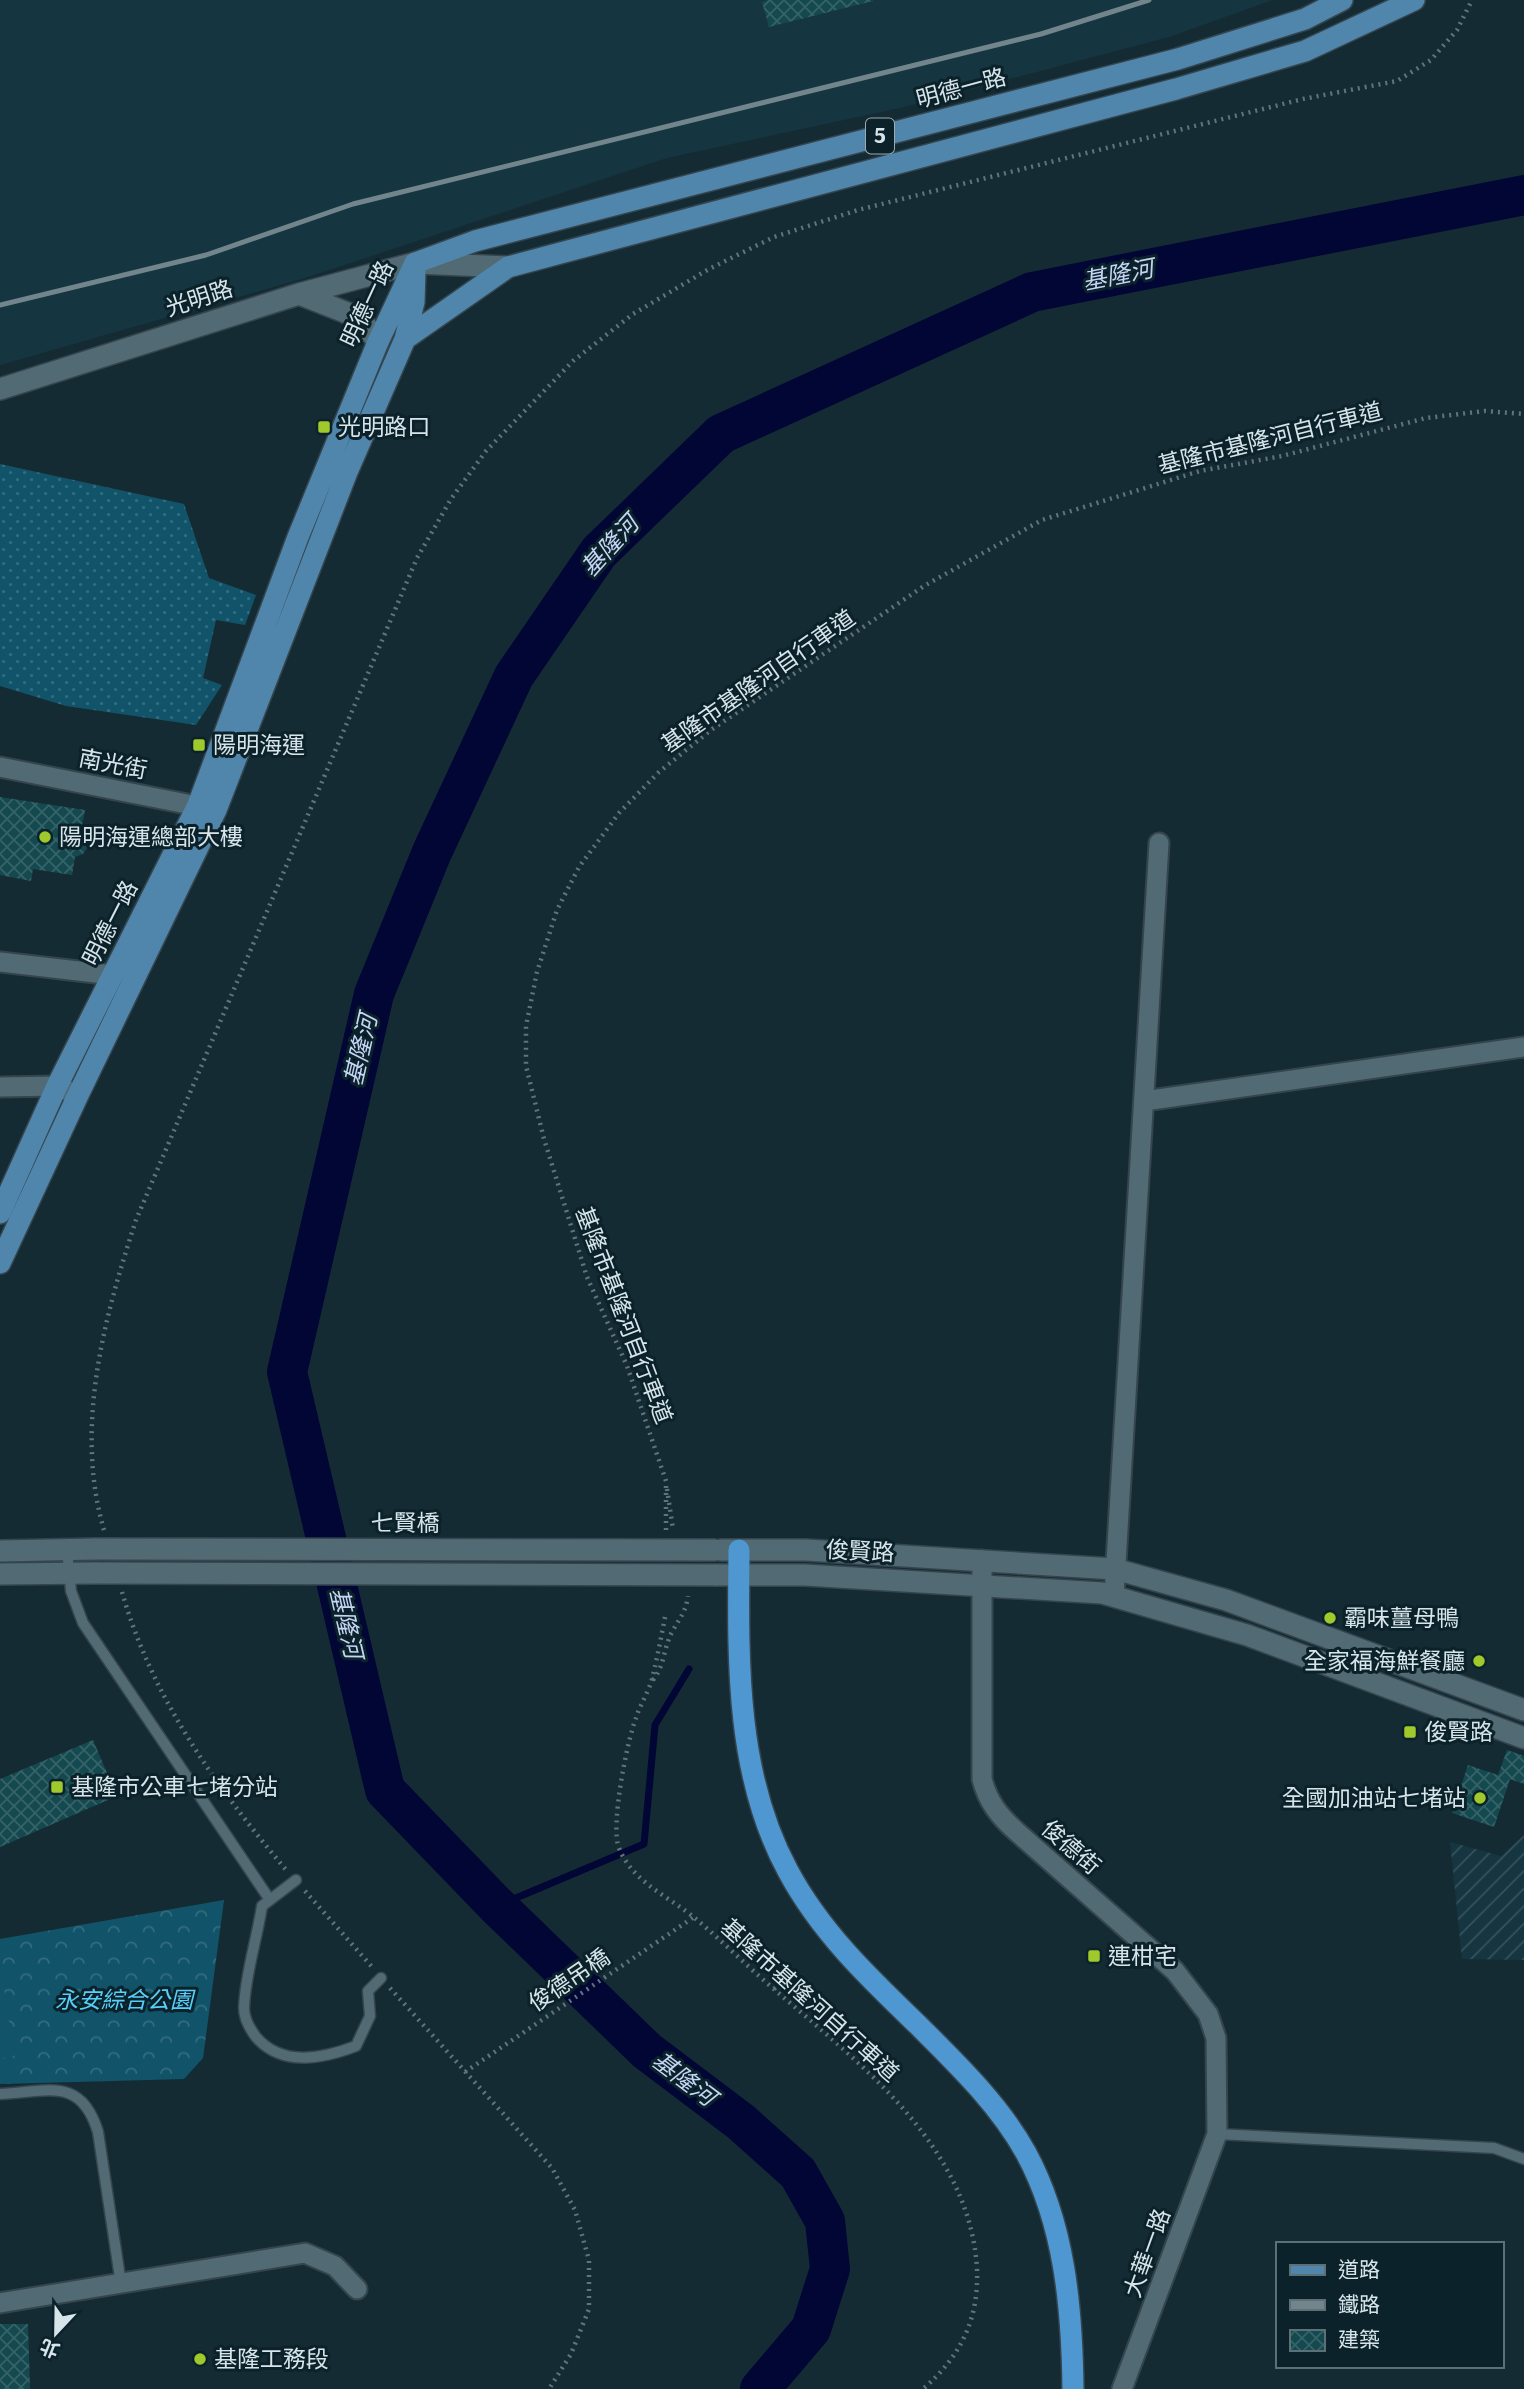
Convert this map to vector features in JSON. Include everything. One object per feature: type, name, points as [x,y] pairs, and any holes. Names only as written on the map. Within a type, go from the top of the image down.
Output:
[{"type":"highway","points":[[739,1550],[741,1694],[750,1770],[767,1825],[787,1870],[813,1913],[847,1956],[964,2072],[989,2100],[1025,2151],[1044,2189],[1062,2248],[1073,2389]]},
{"type":"main road","name":"明德一路","points":[[0,1213],[57,1086],[113,975],[207,808],[298,537],[377,342],[415,263],[475,241],[1178,59],[1305,19],[1342,0]]},
{"type":"main road","name":"5","points":[[508,267],[1176,89],[1305,51],[1414,0]]},
{"type":"main road","name":"明德一路","points":[[0,1264],[207,808],[405,339],[414,302],[415,263]]},
{"type":"main road","points":[[405,339],[508,267]]},
{"type":"street","name":"光明路","points":[[0,389],[299,294],[415,263],[508,267]]},
{"type":"street","points":[[299,294],[360,318],[377,342]]},
{"type":"street","name":"南光街","points":[[0,767],[207,808]]},
{"type":"street","points":[[1114,1596],[1159,843]]},
{"type":"street","points":[[0,962],[113,975]]},
{"type":"street","points":[[1144,1101],[1524,1047]]},
{"type":"street","points":[[0,1087],[57,1086],[78,1095]]},
{"type":"street","name":"七賢橋","points":[[0,1551],[67,1550],[100,1543],[670,1540],[716,1550]]},
{"type":"street","name":"俊賢路","points":[[716,1550],[806,1550],[1115,1569],[1226,1600],[1524,1710]]},
{"type":"street","name":"俊德街","points":[[982,1560],[982,1779],[986,1796],[998,1814],[1175,1971],[1194,1993],[1208,2014],[1216,2038],[1217,2134]]},
{"type":"street","points":[[0,1574],[691,1574]]},
{"type":"street","name":"俊賢路","points":[[691,1574],[981,1583],[1102,1593],[1247,1635],[1524,1738]]},
{"type":"street","name":"大華一路","points":[[1122,2389],[1217,2134]]},
{"type":"street","points":[[0,2303],[305,2253],[335,2266],[357,2289]]},
{"type":"lane","points":[[67,1550],[68,1573],[75,1607],[83,1623],[270,1900]]},
{"type":"lane","points":[[296,1881],[262,1906],[244,2010],[250,2029],[268,2051],[292,2058],[327,2057],[356,2046],[370,2016],[368,1991],[381,1978]]},
{"type":"lane","points":[[0,2094],[60,2091],[80,2096],[91,2109],[98,2132],[121,2284]]},
{"type":"lane","points":[[1217,2134],[1494,2148],[1524,2159]]},
{"type":"path","points":[[100,1543],[91,1455],[94,1390],[117,1279],[136,1220],[417,558],[451,499],[486,451],[573,361],[633,314],[709,269],[775,237],[858,210],[1303,99],[1397,81],[1431,60],[1457,30],[1472,0]]},
{"type":"path","name":"基隆市基隆河自行車道","points":[[670,1540],[666,1481],[627,1366],[587,1277],[544,1139],[526,1066],[526,1026],[537,972],[557,910],[579,867],[619,813],[659,772],[711,730],[925,586],[1042,520],[1200,471],[1282,456],[1426,418],[1485,411],[1524,414]]},
{"type":"path","name":"基隆市基隆河自行車道","points":[[666,1481],[670,1540]]},
{"type":"path","name":"基隆市基隆河自行車道","points":[[652,1681],[662,1669],[670,1634],[686,1611],[691,1574]]},
{"type":"path","points":[[120,1588],[137,1639],[157,1684],[190,1742],[242,1818],[552,2168],[575,2210],[589,2260],[589,2309],[571,2354],[549,2389]]},
{"type":"path","name":"基隆市基隆河自行車道","points":[[665,1617],[652,1681],[635,1721],[615,1819],[618,1847],[629,1866],[651,1887],[694,1917],[865,2067],[925,2136],[956,2184],[975,2238],[978,2298],[965,2340],[923,2389]]},
{"type":"path","name":"俊德吊橋","points":[[465,2072],[694,1917]]},
{"type":"path","points":[[774,1989],[788,1976],[807,1996]]},
{"type":"shaded area","points":[[0,0],[1273,0],[1169,37],[900,108],[667,158],[305,278],[0,365]]},
{"type":"shaded area","points":[[1524,1835],[1524,1960],[1462,1959],[1450,1842],[1501,1856]]},
{"type":"green space","points":[[0,464],[184,504],[209,578],[256,595],[245,625],[216,620],[203,678],[222,685],[196,725],[66,706],[0,686]]},
{"type":"green space","name":"永安綜合公園","points":[[224,1900],[203,2058],[184,2079],[0,2084],[0,1939]]},
{"type":"green space","points":[[0,1962],[14,2056],[0,2058]]},
{"type":"building","points":[[873,1],[769,27],[762,2]]},
{"type":"building","name":"陽明海運總部大樓","points":[[0,797],[85,810],[82,826],[92,841],[83,854],[75,857],[72,875],[33,869],[31,881],[0,875]]},
{"type":"building","name":"基隆市公車七堵分站","points":[[93,1740],[117,1796],[0,1847],[0,1779]]},
{"type":"building","name":"全國加油站七堵站","points":[[1507,1750],[1524,1756],[1524,1784],[1510,1779],[1494,1827],[1452,1813],[1468,1765],[1498,1775]]},
{"type":"building","points":[[0,2324],[28,2324],[30,2389],[0,2389]]},
{"type":"waterway","name":"基隆河","points":[[760,2389],[811,2329],[830,2269],[825,2221],[798,2173],[741,2122],[647,2051],[497,1906],[385,1790],[287,1372],[374,994],[432,852],[514,676],[599,552],[721,434],[1032,292],[1524,195]]},
{"type":"waterway","points":[[497,1906],[644,1844],[655,1725],[689,1669]]},
{"type":"railway","points":[[0,305],[206,255],[353,204],[1041,34],[1149,0]]},
{"type":"place","name":"光明路口","points":[[324,427]]},
{"type":"place","name":"陽明海運","points":[[199,745]]},
{"type":"place","name":"陽明海運總部大樓","points":[[45,837]]},
{"type":"place","name":"霸味薑母鴨","points":[[1330,1618]]},
{"type":"place","name":"全家福海鮮餐廳","points":[[1479,1661]]},
{"type":"place","name":"俊賢路","points":[[1410,1732]]},
{"type":"place","name":"基隆市公車七堵分站","points":[[57,1787]]},
{"type":"place","name":"全國加油站七堵站","points":[[1480,1798]]},
{"type":"place","name":"連柑宅","points":[[1094,1956]]},
{"type":"place","name":"基隆工務段","points":[[200,2359]]}]
